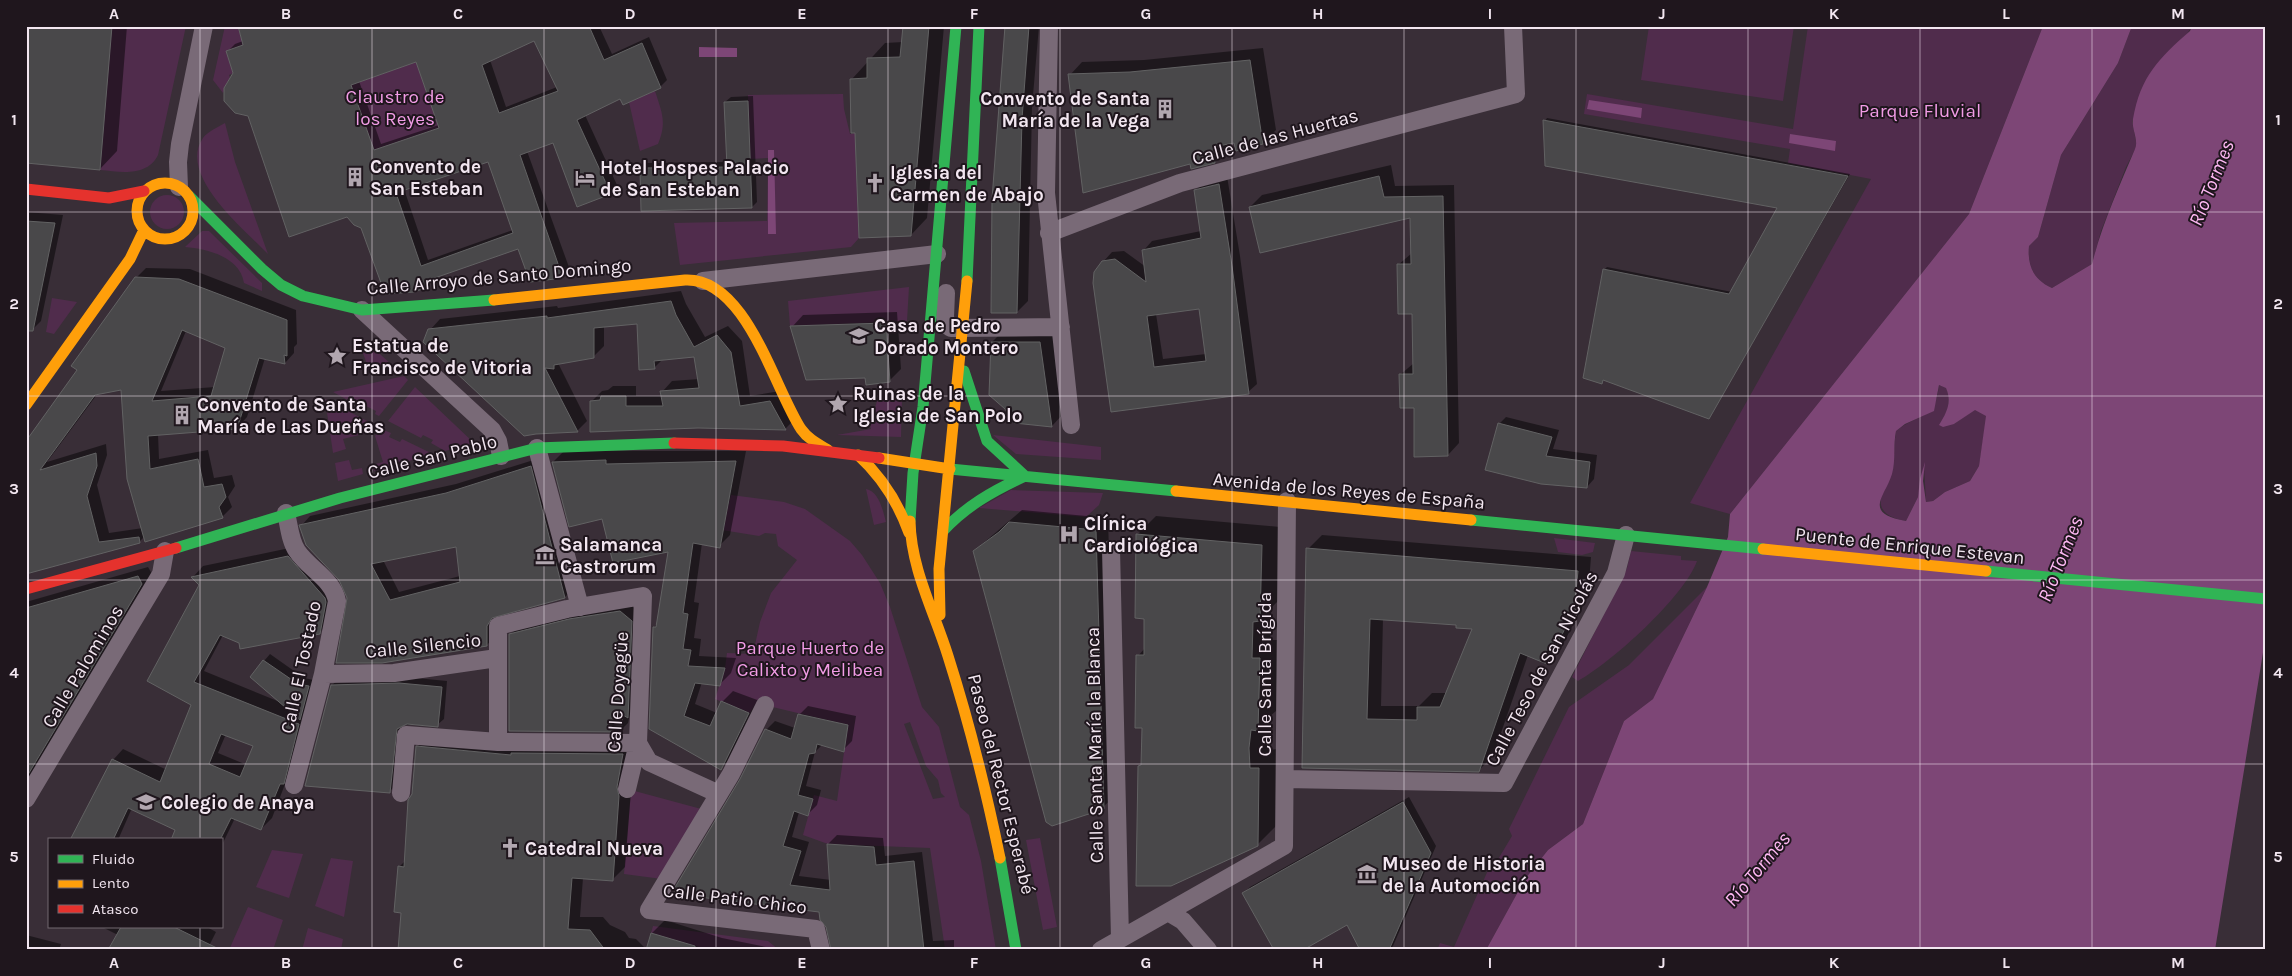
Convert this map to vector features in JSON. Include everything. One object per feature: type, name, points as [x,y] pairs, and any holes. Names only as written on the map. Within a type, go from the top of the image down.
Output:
[{"type":"main road","name":"Paseo del Rector Esperabé","points":[[956,26],[924,395],[914,463],[911,538],[915,564],[925,596],[940,629],[974,747],[995,833],[1016,950]]},
{"type":"main road","name":"Paseo del Rector Esperabé","points":[[940,629],[939,569],[963,329],[979,26]]},
{"type":"main road","points":[[26,189],[108,198],[144,191],[161,183],[184,191],[193,208],[192,219],[182,234],[171,238],[159,239],[108,198]]},
{"type":"main road","points":[[26,405],[130,259],[141,225],[139,200],[144,191]]},
{"type":"main road","name":"Calle Arroyo de Santo Domingo","points":[[184,191],[262,269],[281,285],[303,296],[326,303],[362,310],[467,303],[673,281],[703,281]]},
{"type":"main road","points":[[703,281],[718,290],[746,322],[802,430],[814,442],[828,450]]},
{"type":"main road","name":"Paseo del Rector Esperabé","points":[[960,352],[987,441],[1025,476]]},
{"type":"main road","name":"Paseo del Rector Esperabé","points":[[924,395],[928,440]]},
{"type":"main road","points":[[783,446],[798,439],[802,430]]},
{"type":"main road","name":"Calle San Pablo","points":[[26,589],[164,551],[286,513],[537,448],[699,442],[783,446],[828,450],[950,469]]},
{"type":"main road","points":[[858,455],[883,479],[897,500],[911,538]]},
{"type":"main road","points":[[937,456],[950,469]]},
{"type":"main road","name":"Paseo del Rector Esperabé","points":[[914,463],[932,475],[936,482],[943,531]]},
{"type":"main road","name":"Avenida de los Reyes de España","points":[[950,469],[1669,539]]},
{"type":"main road","points":[[943,531],[956,515],[972,502],[1025,476]]},
{"type":"main road","name":"Puente de Enrique Estevan","points":[[1669,539],[2266,599]]},
{"type":"street","points":[[184,191],[178,162],[180,144],[204,26]]},
{"type":"street","points":[[1049,26],[1046,193],[1072,425]]},
{"type":"street","name":"Calle de las Huertas","points":[[1049,233],[1180,183],[1516,94],[1513,26]]},
{"type":"street","name":"Paseo del Rector Esperabé","points":[[940,220],[948,265],[944,317],[947,325],[963,329]]},
{"type":"street","name":"Calle Arroyo de Santo Domingo","points":[[703,281],[937,254]]},
{"type":"street","points":[[362,310],[492,430],[498,441],[501,456]]},
{"type":"street","points":[[963,329],[1061,327]]},
{"type":"street","points":[[498,742],[498,626],[574,608],[537,448]]},
{"type":"street","name":"Calle Santa Brígida","points":[[1168,912],[1284,846],[1287,501]]},
{"type":"street","name":"Calle El Tostado","points":[[286,513],[295,549],[336,592],[337,601],[324,674],[294,785]]},
{"type":"street","name":"Calle Teso de San Nicolás","points":[[1285,779],[1504,784],[1616,573],[1626,535]]},
{"type":"street","name":"Calle Santa María la Blanca","points":[[1111,549],[1120,939]]},
{"type":"street","name":"Calle Palominos","points":[[26,800],[161,574],[164,551]]},
{"type":"street","name":"Calle Doyagüe","points":[[574,608],[643,596],[638,743],[628,789]]},
{"type":"street","name":"Calle Silencio","points":[[324,674],[394,673],[497,658]]},
{"type":"street","points":[[401,793],[406,735],[498,742],[638,743],[649,762],[719,794],[765,705]]},
{"type":"street","name":"Calle Patio Chico","points":[[719,794],[649,910],[816,930],[820,950]]},
{"type":"street","points":[[1101,950],[1168,912],[1182,921],[1208,950]]},
{"type":"green space","points":[[111,26],[186,26],[158,155],[147,167],[133,172],[100,170]]},
{"type":"green space","points":[[225,26],[238,26],[243,45],[226,51],[233,73],[229,75],[230,78],[223,93],[213,80]]},
{"type":"green space","points":[[1649,26],[1794,26],[1783,101],[1641,80]]},
{"type":"green space","name":"Parque Fluvial","points":[[1808,26],[2043,26],[1969,214],[1730,514],[1690,503],[1871,179],[1788,163],[1790,149],[1584,114],[1587,94],[1793,129]]},
{"type":"green space","points":[[2132,26],[2192,26],[2132,121],[2137,146],[2126,167],[2101,231],[2092,264],[2052,288],[2041,281],[2033,272],[2029,260],[2029,246],[2038,237],[2061,155],[2118,63]]},
{"type":"green space","name":"Claustro de los Reyes","points":[[416,62],[439,128],[374,150],[351,85]]},
{"type":"green space","points":[[655,91],[663,123],[661,136],[658,144],[640,151],[629,102]]},
{"type":"green space","points":[[843,94],[844,109],[850,134],[855,133],[859,238],[851,247],[680,265],[674,223],[767,221],[768,158],[750,159],[748,95]]},
{"type":"green space","points":[[225,123],[235,162],[268,254],[230,217],[217,201],[206,185],[199,168],[197,153],[203,138]]},
{"type":"green space","points":[[167,195],[179,200],[184,212],[179,224],[167,229],[155,224],[150,212],[155,200]]},
{"type":"green space","points":[[202,231],[209,231],[262,283],[262,291],[244,283],[236,267],[222,256],[213,252],[185,247]]},
{"type":"green space","points":[[909,287],[907,321],[790,326],[788,301]]},
{"type":"green space","points":[[52,298],[77,302],[54,334],[46,332]]},
{"type":"green space","points":[[357,336],[366,341],[394,367],[370,373]]},
{"type":"green space","points":[[404,376],[408,380],[379,416],[375,414],[376,411],[366,406],[364,409],[333,392]]},
{"type":"green space","points":[[1939,385],[1946,387],[1948,395],[1949,402],[1944,417],[1954,424],[1975,409],[1987,416],[1979,466],[1970,481],[1945,492],[1933,501],[1926,502],[1924,465],[1918,497],[1906,521],[1893,517],[1885,512],[1881,506],[1883,491],[1893,462],[1896,431],[1930,411],[1937,397]]},
{"type":"green space","points":[[415,387],[474,443],[445,451],[431,443],[433,440],[423,435],[421,438],[388,421]]},
{"type":"green space","points":[[902,398],[901,437],[837,435],[871,429],[867,413],[874,411],[877,401]]},
{"type":"green space","points":[[325,399],[342,412],[344,409],[373,424],[367,433],[343,439],[346,449],[333,453]]},
{"type":"green space","points":[[381,429],[391,433],[389,437],[400,442],[402,439],[433,454],[374,471],[372,465],[383,462],[375,436]]},
{"type":"green space","points":[[993,435],[1101,447],[1101,460],[1016,454]]},
{"type":"green space","points":[[349,460],[352,470],[362,468],[363,474],[338,481],[335,463]]},
{"type":"green space","points":[[866,489],[877,497],[886,522],[874,525]]},
{"type":"green space","points":[[1011,490],[1103,493],[1099,505],[1086,517],[979,508]]},
{"type":"green space","name":"Parque Huerto de Calixto y Melibea","points":[[731,495],[784,502],[805,509],[850,541],[862,555],[880,583],[890,607],[922,707],[939,727],[960,807],[969,815],[981,861],[996,950],[945,949],[930,848],[828,844],[803,835],[814,795],[837,801],[848,725],[756,703],[750,713],[715,699],[725,668],[727,653],[753,654],[760,622],[771,593],[797,560],[778,546],[776,534],[765,533],[759,536],[722,530]],"holes":[[[910,722],[926,766],[938,780],[941,793],[945,797],[933,799],[904,724]]]},
{"type":"green space","points":[[1554,538],[1595,543],[1593,552],[1582,555],[1558,552]]},
{"type":"green space","points":[[1631,551],[1681,556],[1681,560],[1697,561],[1690,576],[1663,610],[1627,644],[1578,681],[1572,677],[1627,568]]},
{"type":"green space","points":[[1707,587],[1653,699],[1624,721],[1583,824],[1548,850],[1525,879],[1486,950],[1437,950],[1440,943],[1454,947],[1493,859],[1497,861],[1512,836],[1509,829],[1569,707],[1629,665]]},
{"type":"green space","points":[[631,790],[705,810],[662,879],[624,874]]},
{"type":"green space","points":[[1040,838],[1057,927],[1043,930],[1026,840]]},
{"type":"green space","points":[[272,850],[303,854],[289,898],[256,887]]},
{"type":"green space","points":[[331,858],[353,861],[344,917],[315,906]]},
{"type":"green space","points":[[248,907],[283,920],[273,950],[229,950]]},
{"type":"green space","points":[[653,926],[768,941],[779,950],[709,950],[651,933]]},
{"type":"green space","points":[[308,928],[343,939],[341,950],[302,950]]},
{"type":"water","name":"Río Tormes","points":[[2043,26],[2132,26],[2118,63],[2061,155],[2038,237],[2029,246],[2029,260],[2033,272],[2041,281],[2052,288],[2092,264],[2106,220],[2135,149],[2133,119],[2136,104],[2140,91],[2152,69],[2190,31],[2192,26],[2266,26],[2266,634],[2215,950],[1486,950],[1525,879],[1548,850],[1583,824],[1624,721],[1653,699],[1707,587],[1728,537],[1730,514],[1969,214]],"holes":[[[1939,385],[1946,388],[1949,402],[1939,425],[1943,427],[1954,424],[1975,410],[1986,416],[1979,466],[1970,481],[1945,492],[1933,501],[1926,502],[1923,481],[1925,462],[1920,479],[1918,497],[1906,521],[1892,518],[1884,514],[1880,509],[1880,503],[1892,474],[1896,431],[1905,424],[1934,411]]]},
{"type":"water","points":[[699,47],[737,48],[737,57],[699,57]]},
{"type":"water","points":[[1589,100],[1642,108],[1641,118],[1587,109]]},
{"type":"water","points":[[1790,134],[1836,141],[1835,151],[1789,143]]},
{"type":"water","points":[[768,150],[774,150],[776,234],[768,234]]},
{"type":"building","points":[[26,26],[112,26],[100,170],[26,163]]},
{"type":"building","name":"Convento de San Esteban","points":[[238,26],[589,26],[604,60],[642,43],[661,88],[623,105],[620,99],[577,120],[611,194],[577,207],[553,143],[520,155],[563,278],[530,282],[518,249],[426,281],[428,287],[414,292],[385,294],[361,228],[354,225],[347,217],[289,237],[248,116],[235,113],[224,101],[224,88],[233,73],[226,51],[243,45]],"holes":[[[534,41],[558,91],[499,113],[482,65]],[[416,62],[439,128],[374,150],[351,85]],[[488,162],[513,233],[421,266],[396,193]]]},
{"type":"building","points":[[903,26],[929,26],[911,236],[859,238],[855,133],[851,133],[850,79],[867,78],[867,58],[900,57]]},
{"type":"building","points":[[1005,26],[1029,26],[1022,119],[1017,313],[991,313],[992,199]]},
{"type":"building","name":"Convento de Santa María de la Vega","points":[[1250,60],[1263,144],[1236,151],[1234,143],[1213,147],[1215,163],[1191,169],[1190,164],[1083,193],[1068,74],[1130,72]]},
{"type":"building","points":[[748,101],[752,208],[641,211],[640,168],[727,167],[724,102]]},
{"type":"building","points":[[1543,120],[1848,176],[1709,419],[1603,380],[1602,384],[1583,378],[1603,269],[1729,294],[1777,208],[1545,166]]},
{"type":"building","points":[[1379,176],[1384,197],[1443,196],[1448,456],[1414,457],[1414,408],[1400,408],[1399,374],[1413,374],[1412,314],[1398,314],[1397,264],[1411,264],[1410,218],[1260,253],[1249,207]]},
{"type":"building","points":[[1219,184],[1249,394],[1111,412],[1093,283],[1094,272],[1102,261],[1115,259],[1146,282],[1142,250],[1201,238],[1194,190]],"holes":[[[1199,309],[1206,361],[1154,367],[1147,316]]]},
{"type":"building","points":[[26,221],[55,223],[33,331],[26,331]]},
{"type":"building","name":"Convento de Santa María de Las Dueñas","points":[[135,277],[179,279],[287,320],[287,356],[284,355],[285,364],[259,358],[237,429],[148,436],[150,469],[198,459],[204,487],[222,484],[226,497],[219,507],[223,518],[145,542],[127,479],[121,390],[95,395],[40,470],[96,453],[97,466],[87,496],[99,542],[139,537],[140,543],[26,574],[26,441],[77,370],[71,366]],"holes":[[[182,330],[225,348],[211,396],[152,401]]]},
{"type":"building","points":[[671,301],[676,315],[694,347],[717,335],[731,352],[740,406],[770,401],[786,430],[698,428],[590,432],[590,401],[600,400],[601,396],[626,396],[626,406],[663,406],[660,391],[699,388],[694,357],[654,361],[655,369],[639,370],[637,324],[594,328],[594,358],[554,365],[554,369],[545,368],[578,432],[524,436],[423,342],[428,329],[547,316],[547,318]]},
{"type":"building","points":[[886,323],[890,382],[866,385],[865,378],[806,380],[790,326]]},
{"type":"building","points":[[991,342],[1040,342],[1052,427],[1014,423],[1005,409],[989,395]]},
{"type":"building","points":[[1498,423],[1552,437],[1546,456],[1590,462],[1587,488],[1541,484],[1485,470]]},
{"type":"building","points":[[606,460],[606,464],[736,461],[720,548],[693,543],[683,613],[688,614],[683,649],[691,650],[688,666],[725,668],[720,686],[695,683],[684,716],[710,726],[721,701],[749,713],[721,770],[649,729],[653,627],[656,627],[668,552],[613,563],[602,519],[569,527],[552,462]]},
{"type":"building","points":[[531,466],[565,598],[492,618],[487,626],[487,646],[382,663],[336,663],[347,598],[339,580],[306,545],[299,525],[446,493]],"holes":[[[456,547],[460,582],[390,600],[371,564]]]},
{"type":"building","points":[[1009,522],[1096,530],[1104,809],[1052,826],[1046,822],[973,551],[999,532]]},
{"type":"building","points":[[1136,534],[1262,545],[1260,621],[1253,622],[1252,658],[1260,658],[1258,731],[1251,730],[1249,748],[1250,768],[1259,768],[1258,846],[1171,886],[1136,886],[1138,766],[1141,765],[1142,728],[1135,728],[1136,655],[1144,655],[1144,619],[1135,618]]},
{"type":"building","points":[[1306,548],[1578,571],[1574,611],[1547,664],[1520,653],[1479,772],[1302,768]],"holes":[[[1370,619],[1456,625],[1456,628],[1472,629],[1440,707],[1417,707],[1417,720],[1367,719]]]},
{"type":"building","points":[[288,556],[325,598],[326,602],[320,634],[240,649],[239,643],[220,635],[194,682],[299,724],[284,784],[280,784],[261,830],[231,818],[221,838],[172,838],[175,830],[128,808],[114,838],[71,838],[112,759],[160,782],[191,705],[147,681],[199,585],[191,577]],"holes":[[[221,734],[253,746],[240,777],[209,764]]]},
{"type":"building","points":[[138,576],[142,584],[26,778],[26,608]]},
{"type":"building","points":[[620,611],[632,621],[628,718],[623,715],[621,732],[509,731],[509,634],[569,619]]},
{"type":"building","points":[[263,660],[298,684],[309,686],[300,720],[250,677]]},
{"type":"building","points":[[399,683],[442,687],[438,727],[407,724],[397,729],[390,793],[305,786],[331,685]]},
{"type":"building","points":[[798,714],[848,725],[844,752],[817,744],[815,753],[809,754],[798,795],[813,799],[808,816],[794,811],[783,846],[801,851],[790,885],[830,890],[827,844],[874,847],[876,865],[914,861],[924,950],[831,950],[826,927],[820,920],[819,912],[675,894],[674,889],[740,779],[765,729],[791,739]]},
{"type":"building","name":"Catedral Nueva","points":[[416,746],[511,755],[511,753],[623,754],[617,787],[619,796],[613,881],[572,878],[568,929],[590,930],[605,950],[398,950],[401,913],[394,912],[398,866],[404,867],[408,800],[412,794]]},
{"type":"building","name":"Museo de Historia de la Automoción","points":[[1403,802],[1431,853],[1389,950],[1360,950],[1347,925],[1303,950],[1274,950],[1242,893]]},
{"type":"building","points":[[120,928],[176,928],[221,950],[108,950]]},
{"type":"building","points":[[651,933],[695,946],[695,950],[646,950]]},
{"type":"traffic: fast","points":[[910,521],[913,473],[923,407],[956,26]]},
{"type":"traffic: fast","points":[[967,281],[979,26]]},
{"type":"traffic: fast","points":[[189,196],[262,269],[281,285],[303,296],[362,310],[494,300]]},
{"type":"traffic: fast","points":[[964,371],[987,441],[1025,476]]},
{"type":"traffic: fast","points":[[176,548],[340,498],[537,448],[674,443]]},
{"type":"traffic: fast","points":[[950,469],[1176,491]]},
{"type":"traffic: fast","points":[[943,531],[980,500],[1023,477]]},
{"type":"traffic: fast","points":[[1471,520],[1763,549]]},
{"type":"traffic: fast","points":[[1986,571],[2266,599]]},
{"type":"traffic: fast","points":[[1000,858],[1016,950]]},
{"type":"traffic: slow","points":[[160,183],[170,183],[185,191],[191,200],[193,211],[191,222],[185,231],[170,239],[160,239],[149,234],[142,227],[137,216],[137,206],[142,195],[149,188],[160,183]]},
{"type":"traffic: slow","points":[[26,405],[130,259],[144,230]]},
{"type":"traffic: slow","points":[[494,300],[685,280],[706,284],[725,296],[741,315],[756,338],[801,429],[810,438],[828,450]]},
{"type":"traffic: slow","points":[[940,615],[939,569],[967,281]]},
{"type":"traffic: slow","points":[[858,455],[875,472],[888,491],[900,511],[909,533]]},
{"type":"traffic: slow","points":[[879,458],[950,469]]},
{"type":"traffic: slow","points":[[1176,491],[1471,520]]},
{"type":"traffic: slow","points":[[910,521],[914,556],[963,706],[1000,858]]},
{"type":"traffic: slow","points":[[1763,549],[1986,571]]},
{"type":"traffic: jam","points":[[26,189],[109,198],[144,191]]},
{"type":"traffic: jam","points":[[674,443],[783,446],[879,458]]},
{"type":"traffic: jam","points":[[26,589],[176,548]]},
{"type":"place","name":"Convento de Santa María de la Vega","points":[[1165,109]]},
{"type":"place","name":"Convento de San Esteban","points":[[355,177]]},
{"type":"place","name":"Hotel Hospes Palacio de San Esteban","points":[[585,178]]},
{"type":"place","name":"Iglesia del Carmen de Abajo","points":[[875,183]]},
{"type":"place","name":"Casa de Pedro Dorado Montero","points":[[859,336]]},
{"type":"place","name":"Estatua de Francisco de Vitoria","points":[[337,356]]},
{"type":"place","name":"Ruinas de la Iglesia de San Polo","points":[[838,404]]},
{"type":"place","name":"Convento de Santa María de Las Dueñas","points":[[182,415]]},
{"type":"place","name":"Clínica Cardiológica","points":[[1069,534]]},
{"type":"place","name":"Salamanca Castrorum","points":[[545,555]]},
{"type":"place","name":"Colegio de Anaya","points":[[146,802]]},
{"type":"place","name":"Catedral Nueva","points":[[510,848]]},
{"type":"place","name":"Museo de Historia de la Automoción","points":[[1367,874]]}]
